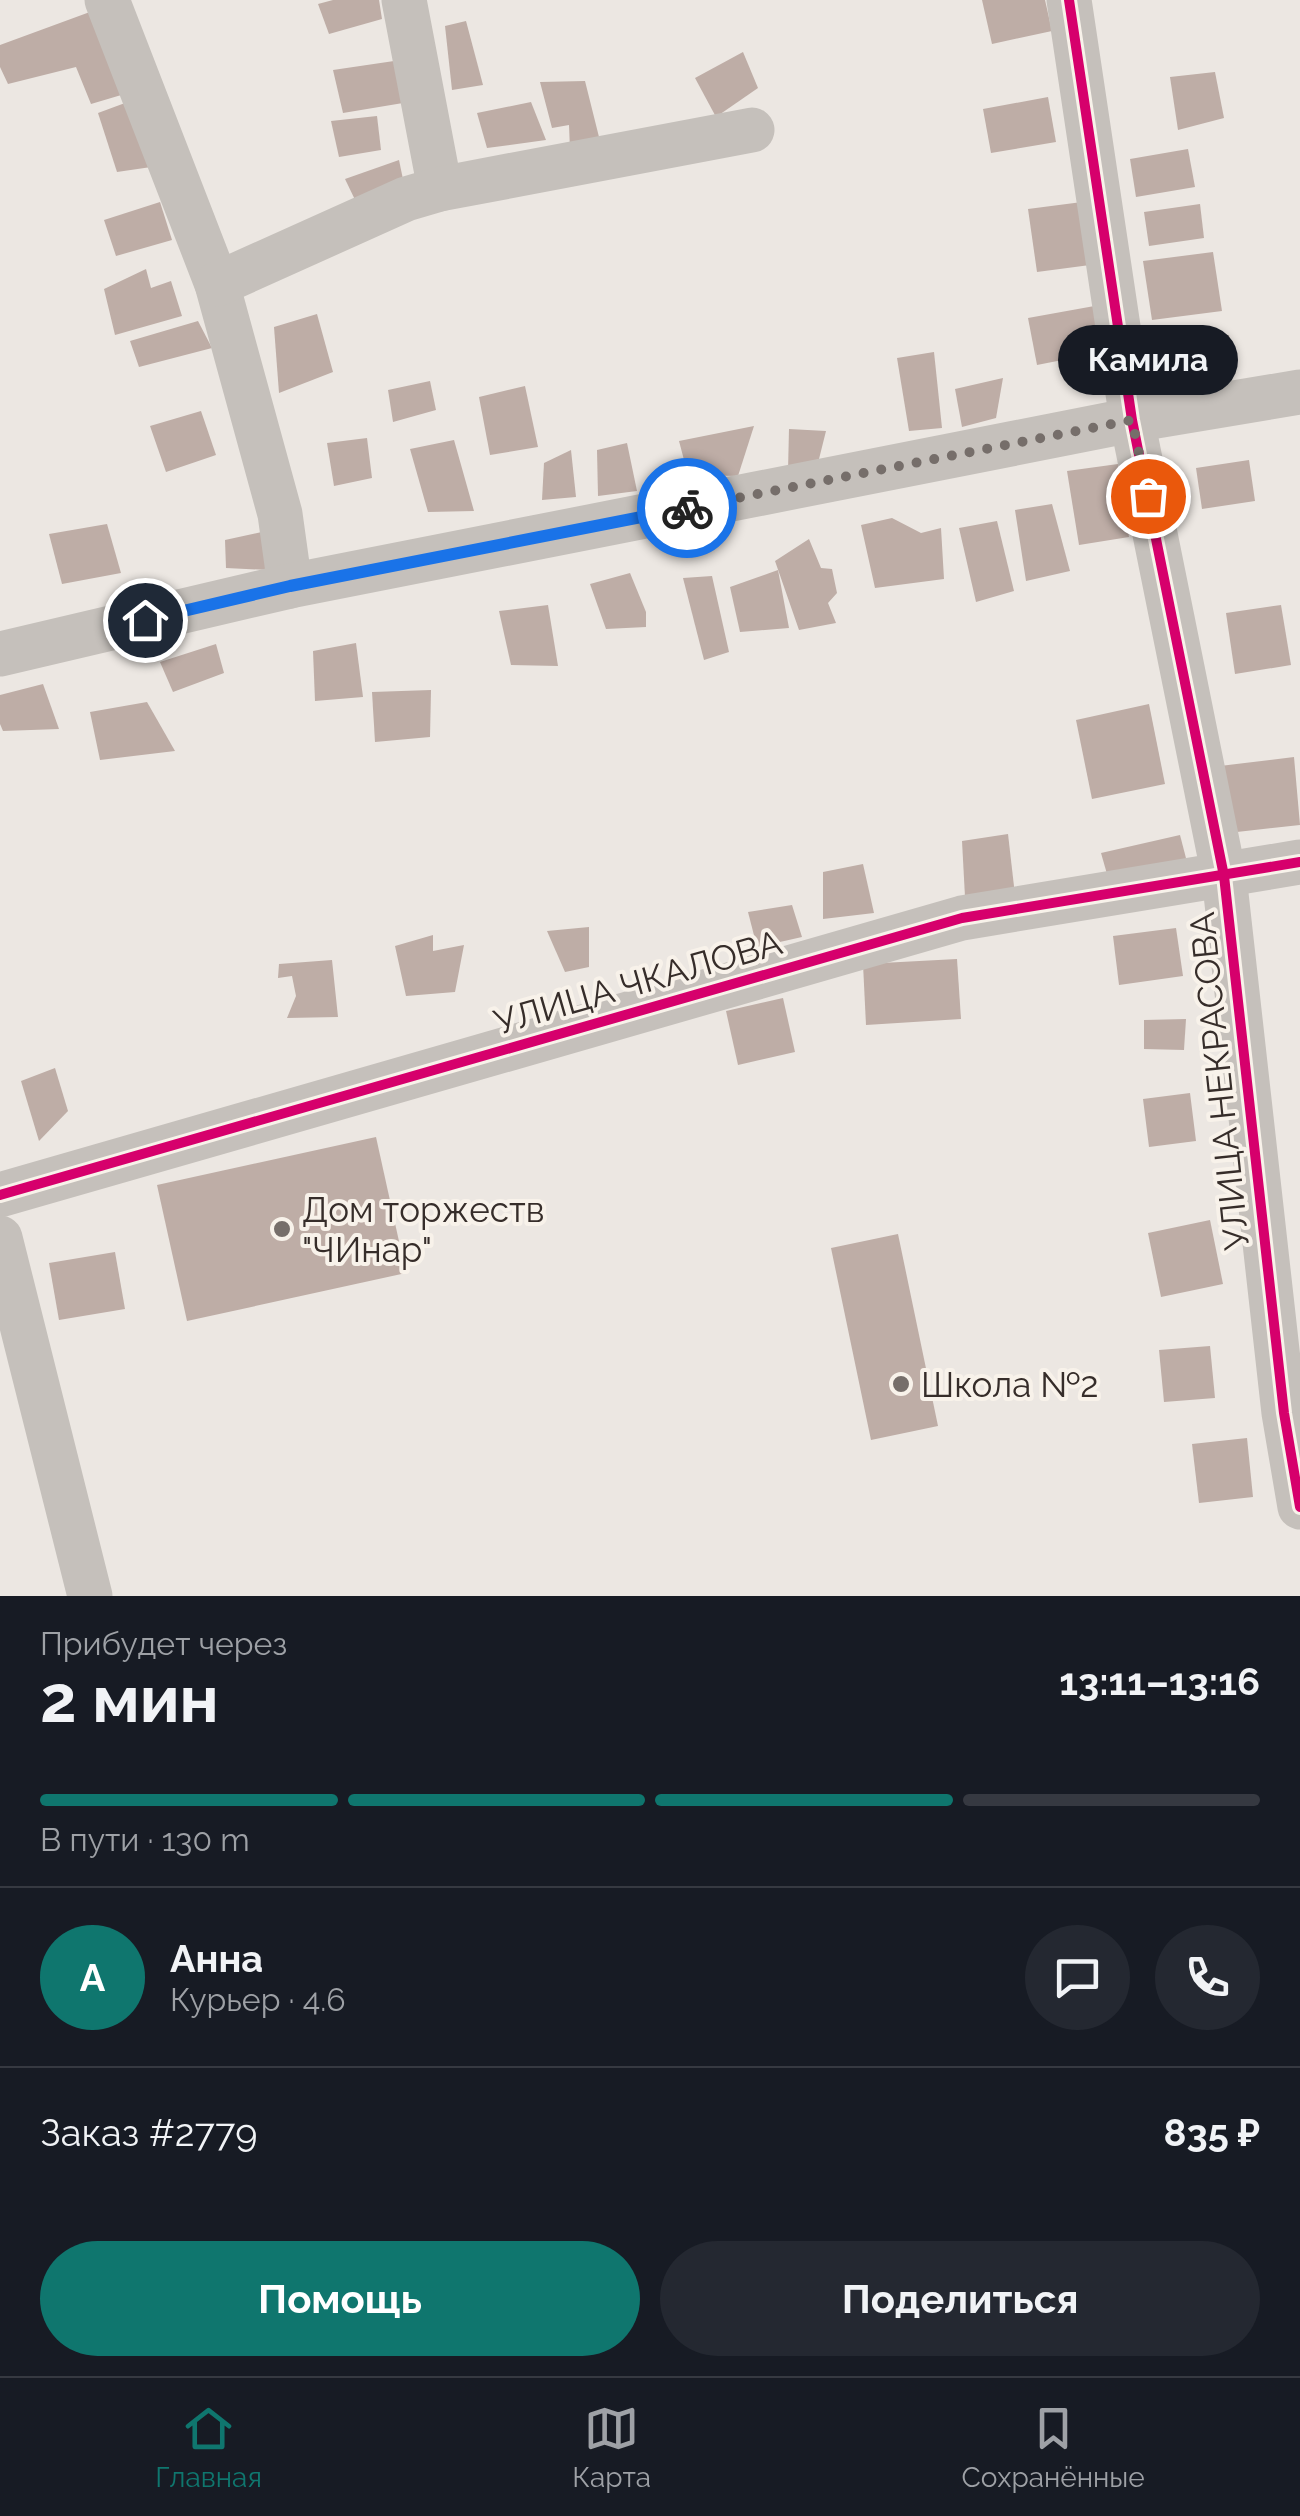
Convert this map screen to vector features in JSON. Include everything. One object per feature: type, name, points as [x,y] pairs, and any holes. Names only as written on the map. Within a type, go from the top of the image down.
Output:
[{"type":"street","points":[[106,0],[217,284],[280,514],[290,586]]},
{"type":"street","points":[[404,0],[440,189]]},
{"type":"street","name":"УЛИЦА НЕКРАСОВА","points":[[1069,0],[1132,420],[1224,876],[1292,1412],[1300,1507]]},
{"type":"street","points":[[217,284],[406,199],[440,189],[752,130]]},
{"type":"street","points":[[0,654],[290,586],[1132,420],[1300,392]]},
{"type":"street","name":"УЛИЦА ЧКАЛОВА","points":[[0,1194],[962,918],[1300,862]]},
{"type":"street","points":[[0,1238],[90,1596]]},
{"type":"building","points":[[333,0],[379,0],[382,19],[329,34],[318,4]]},
{"type":"building","points":[[982,0],[1045,0],[1052,31],[992,44]]},
{"type":"building","points":[[98,9],[128,93],[91,104],[76,67],[8,84],[0,67],[0,45]]},
{"type":"building","points":[[466,21],[483,85],[452,90],[445,26]]},
{"type":"building","points":[[743,52],[758,88],[716,117],[695,78]]},
{"type":"building","points":[[394,61],[403,103],[343,113],[333,70]]},
{"type":"building","points":[[1215,72],[1224,118],[1178,130],[1170,77]]},
{"type":"building","points":[[585,81],[600,141],[570,150],[569,125],[552,128],[540,82]]},
{"type":"building","points":[[1048,97],[1056,142],[991,153],[983,109]]},
{"type":"building","points":[[531,102],[546,140],[487,148],[477,113]]},
{"type":"building","points":[[125,103],[158,166],[117,172],[98,113]]},
{"type":"building","points":[[377,116],[381,150],[339,157],[331,121]]},
{"type":"building","points":[[1188,149],[1195,187],[1136,197],[1130,159]]},
{"type":"building","points":[[399,160],[405,189],[358,206],[345,179]]},
{"type":"building","points":[[160,202],[172,240],[116,256],[104,220]]},
{"type":"building","points":[[1082,202],[1090,265],[1037,272],[1028,209]]},
{"type":"building","points":[[1200,204],[1204,238],[1149,246],[1144,212]]},
{"type":"building","points":[[1213,252],[1222,311],[1152,320],[1143,261]]},
{"type":"building","points":[[146,269],[151,288],[171,281],[182,316],[115,335],[104,289]]},
{"type":"building","points":[[1100,305],[1108,351],[1037,365],[1028,318]]},
{"type":"building","points":[[317,314],[333,372],[279,393],[274,327]]},
{"type":"building","points":[[198,321],[212,348],[139,367],[130,341]]},
{"type":"building","points":[[1229,335],[1234,364],[1184,376],[1175,342]]},
{"type":"building","points":[[934,352],[942,428],[909,431],[897,358]]},
{"type":"building","points":[[1003,378],[996,418],[962,427],[955,389]]},
{"type":"building","points":[[430,381],[436,410],[393,422],[388,390]]},
{"type":"building","points":[[525,386],[538,447],[490,455],[479,397]]},
{"type":"building","points":[[201,411],[216,455],[166,472],[150,426]]},
{"type":"building","points":[[754,426],[738,476],[688,475],[679,441]]},
{"type":"building","points":[[789,429],[826,431],[819,459],[788,471]]},
{"type":"building","points":[[367,438],[372,478],[334,486],[327,443]]},
{"type":"building","points":[[454,440],[474,511],[428,512],[410,449]]},
{"type":"building","points":[[627,443],[637,491],[598,496],[597,450]]},
{"type":"building","points":[[571,450],[576,497],[542,500],[544,463]]},
{"type":"building","points":[[1249,460],[1255,501],[1202,509],[1196,468]]},
{"type":"building","points":[[1118,464],[1129,537],[1079,545],[1067,471]]},
{"type":"building","points":[[1052,504],[1070,571],[1026,581],[1015,510]]},
{"type":"building","points":[[892,518],[921,533],[941,528],[944,579],[875,588],[861,525]]},
{"type":"building","points":[[997,521],[1014,591],[976,602],[959,528]]},
{"type":"building","points":[[107,524],[121,573],[62,584],[49,534]]},
{"type":"building","points":[[266,531],[269,570],[226,568],[225,540]]},
{"type":"building","points":[[809,539],[821,568],[832,569],[837,593],[828,603],[836,623],[799,630],[775,561]]},
{"type":"building","points":[[778,570],[789,628],[740,632],[730,587]]},
{"type":"building","points":[[630,573],[646,612],[646,627],[606,629],[590,584]]},
{"type":"building","points":[[712,576],[729,652],[704,660],[683,578]]},
{"type":"building","points":[[548,605],[558,666],[511,665],[499,611]]},
{"type":"building","points":[[1281,605],[1291,665],[1235,674],[1226,613]]},
{"type":"building","points":[[356,643],[363,697],[315,701],[313,651]]},
{"type":"building","points":[[216,644],[224,673],[173,692],[160,662]]},
{"type":"building","points":[[43,684],[59,729],[3,731],[0,695]]},
{"type":"building","points":[[431,690],[430,737],[375,742],[372,692]]},
{"type":"building","points":[[147,702],[175,751],[100,760],[90,712]]},
{"type":"building","points":[[1149,704],[1165,784],[1092,799],[1076,720]]},
{"type":"building","points":[[1294,757],[1300,825],[1228,833],[1220,766]]},
{"type":"building","points":[[1008,834],[1015,895],[965,897],[962,841]]},
{"type":"building","points":[[1180,835],[1187,862],[1107,874],[1101,853]]},
{"type":"building","points":[[863,864],[874,913],[823,919],[823,872]]},
{"type":"building","points":[[792,905],[802,937],[757,947],[748,912]]},
{"type":"building","points":[[589,927],[589,967],[565,972],[547,931]]},
{"type":"building","points":[[1176,928],[1183,976],[1119,985],[1113,936]]},
{"type":"building","points":[[433,935],[433,951],[464,945],[455,992],[406,996],[395,946]]},
{"type":"building","points":[[957,959],[961,1019],[866,1025],[863,964]]},
{"type":"building","points":[[332,960],[338,1017],[287,1018],[296,996],[292,976],[278,978],[279,964]]},
{"type":"building","points":[[783,998],[795,1052],[738,1065],[726,1011]]},
{"type":"building","points":[[1186,1019],[1184,1050],[1144,1049],[1144,1020]]},
{"type":"building","points":[[55,1068],[68,1111],[39,1141],[21,1081]]},
{"type":"building","points":[[1190,1093],[1196,1141],[1149,1147],[1143,1099]]},
{"type":"building","name":"Дом торжеств \"ЧИнар\"","points":[[376,1137],[406,1273],[187,1321],[157,1185]]},
{"type":"building","points":[[1210,1220],[1223,1284],[1161,1297],[1148,1233]]},
{"type":"building","points":[[898,1234],[938,1426],[871,1440],[831,1248]]},
{"type":"building","points":[[115,1252],[125,1309],[59,1320],[49,1263]]},
{"type":"building","points":[[1210,1346],[1215,1398],[1164,1402],[1159,1350]]},
{"type":"building","points":[[1247,1438],[1253,1497],[1199,1503],[1192,1444]]},
{"type":"cycle path","points":[[1069,0],[1132,420],[1224,876],[1284,1413],[1300,1507]]},
{"type":"cycle path","points":[[0,1195],[962,918],[1300,862]]},
{"type":"way so far","points":[[687,508],[1132,420],[1148,496]]},
{"type":"place","name":"Камила","points":[[1148,496]]},
{"type":"place","name":"Дом торжеств \"ЧИнар\"","points":[[282,1229]]},
{"type":"place","name":"Школа №2","points":[[901,1384]]},
{"type":"route","points":[[145,620],[290,586],[687,508]]}]
